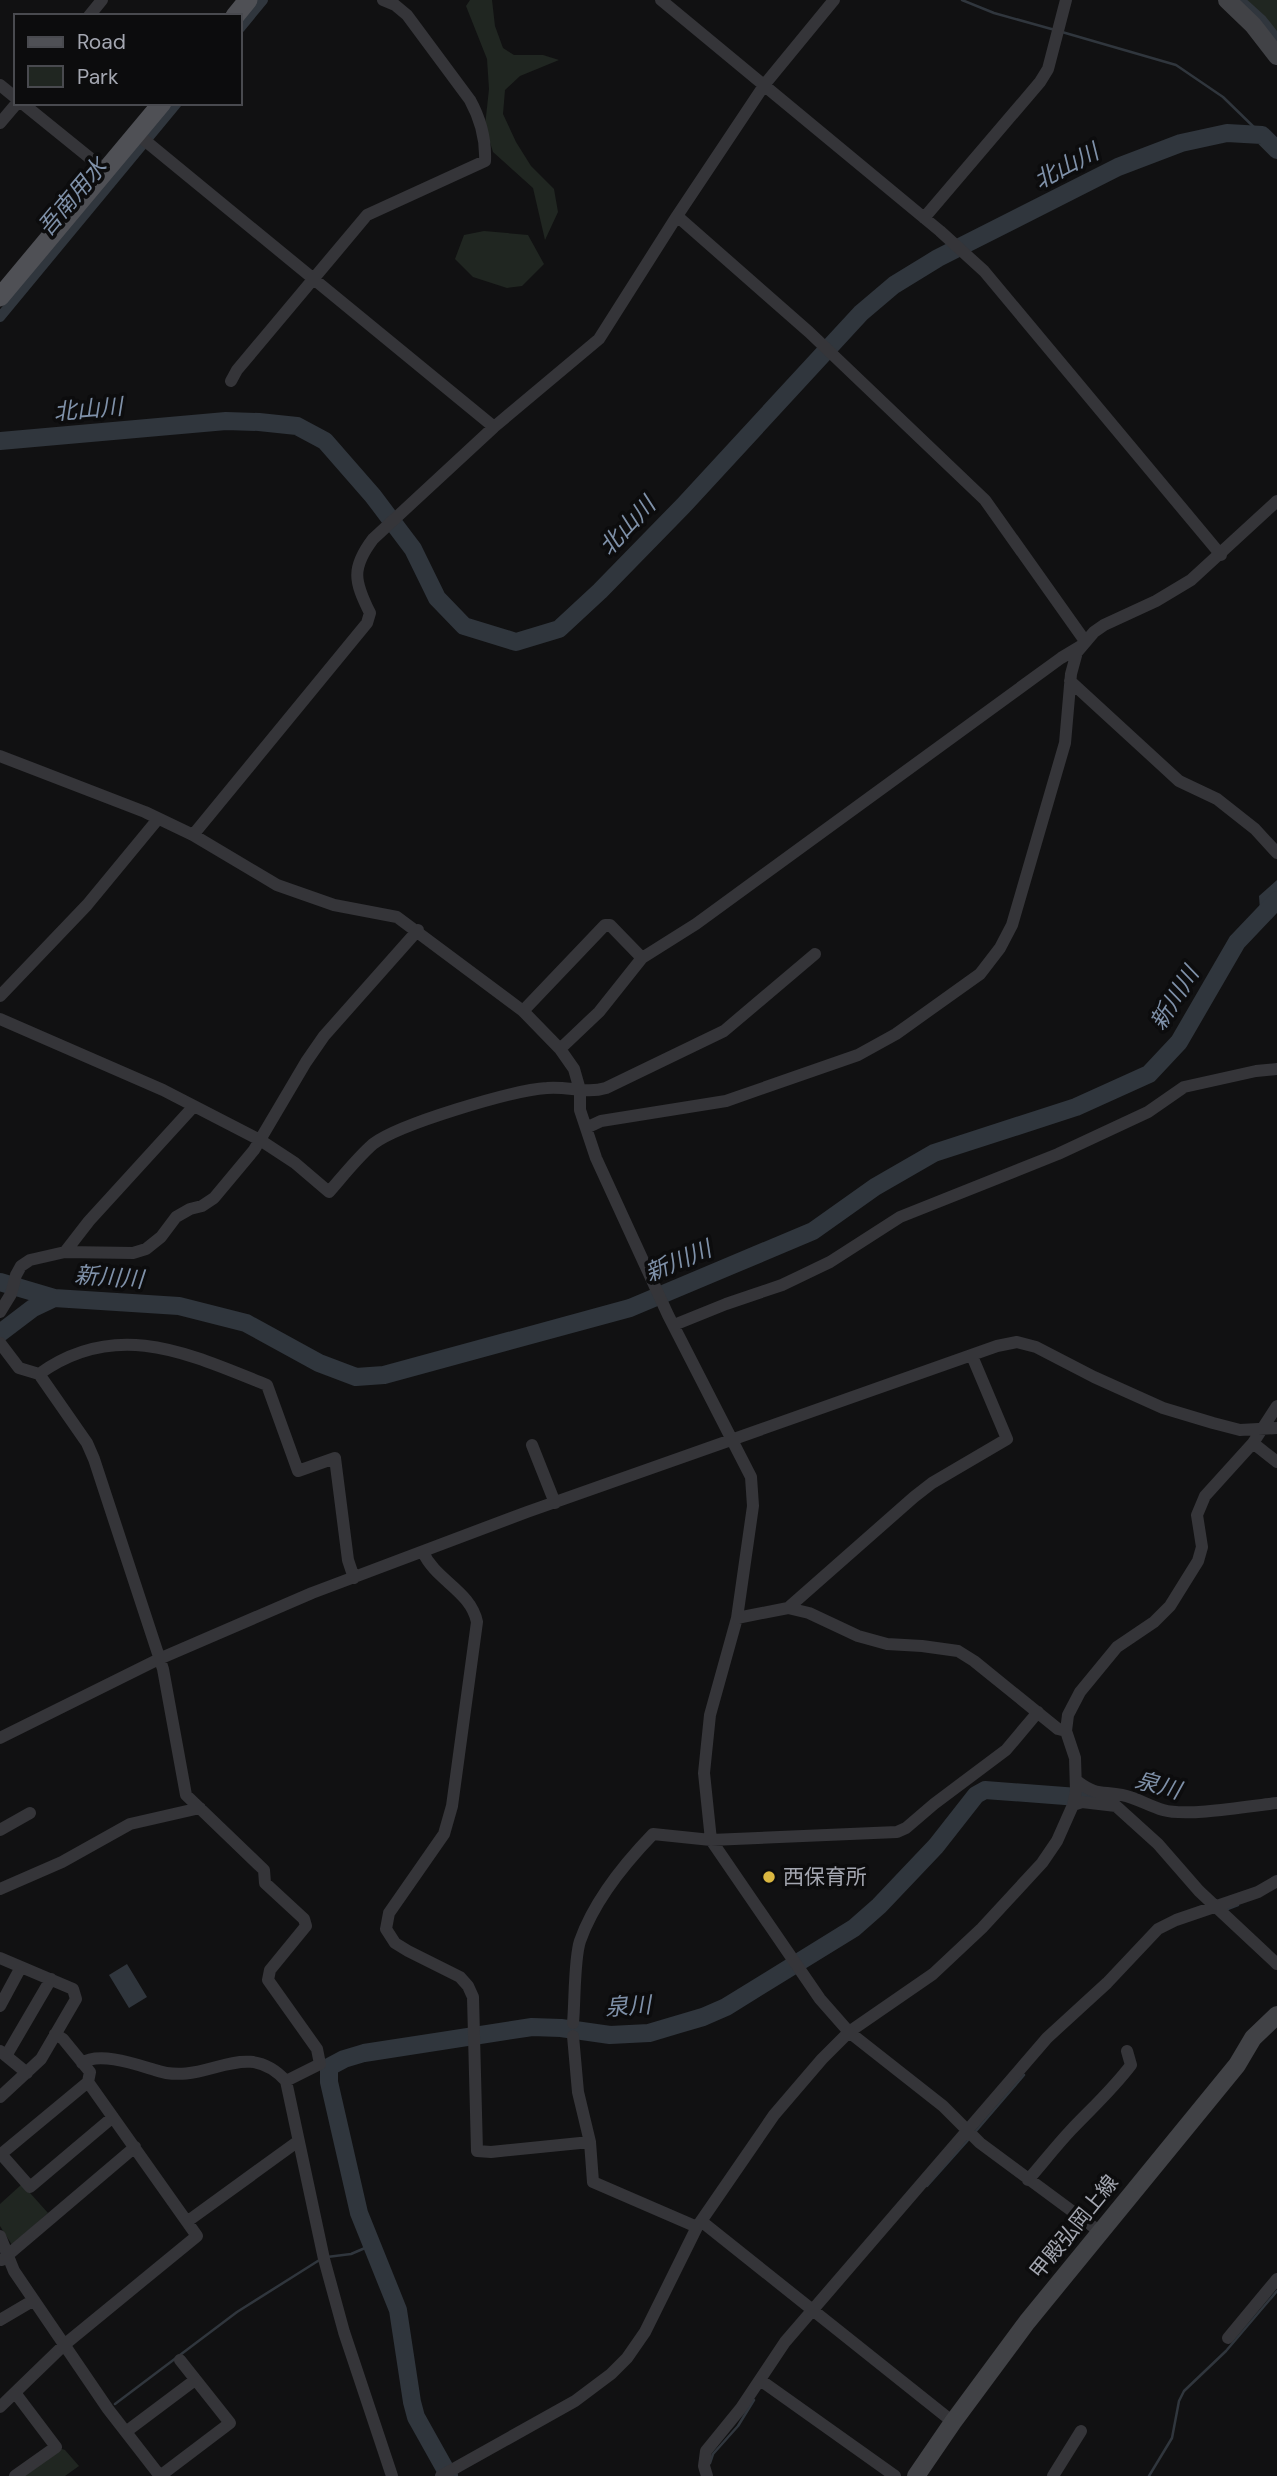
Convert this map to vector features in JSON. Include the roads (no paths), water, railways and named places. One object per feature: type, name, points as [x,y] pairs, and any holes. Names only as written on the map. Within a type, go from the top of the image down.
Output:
[{"type":"main road","points":[[237,14],[248,0]]},
{"type":"main road","points":[[1227,0],[1253,24],[1277,56]]},
{"type":"main road","points":[[0,297],[106,171],[142,139],[161,105]]},
{"type":"main road","name":"甲殿弘岡上線","points":[[916,2476],[1027,2322],[1237,2065],[1253,2038],[1277,2015]]},
{"type":"street","points":[[91,14],[102,0]]},
{"type":"street","points":[[231,381],[237,370],[371,211],[485,161],[483,133],[470,100],[407,15],[383,0]]},
{"type":"street","points":[[661,0],[765,84],[984,271],[1221,555]]},
{"type":"street","points":[[192,835],[367,623],[370,613],[363,598],[356,569],[360,555],[373,538],[494,426],[599,339],[765,84],[834,0]]},
{"type":"street","points":[[924,218],[1040,82],[1048,69],[1066,0]]},
{"type":"street","points":[[0,85],[14,96]]},
{"type":"street","points":[[0,123],[15,105]]},
{"type":"street","points":[[24,105],[106,171]]},
{"type":"street","points":[[142,139],[494,426]]},
{"type":"street","points":[[677,216],[809,332],[985,500],[1083,644]]},
{"type":"street","points":[[560,1049],[599,1012],[642,958],[696,924],[1083,644],[1104,625],[1172,593],[1191,580],[1277,501]]},
{"type":"street","points":[[586,1128],[601,1121],[726,1101],[858,1055],[896,1034],[980,974],[1000,948],[1012,925],[1065,743],[1070,681],[1077,652],[1083,644]]},
{"type":"street","points":[[1070,681],[1179,781],[1217,799],[1255,829],[1277,853]]},
{"type":"street","points":[[0,757],[158,819],[192,835],[277,885],[334,905],[397,917],[418,930],[523,1012],[560,1049],[574,1069],[580,1090],[580,1110],[596,1158],[671,1320],[734,1440],[754,1488],[737,1619],[710,1715],[704,1773],[711,1840],[820,1999],[849,2032],[943,2106],[973,2136],[1028,2180],[1099,2231]]},
{"type":"street","points":[[0,996],[87,905],[158,819]]},
{"type":"street","points":[[523,1012],[606,925],[610,925],[642,958]]},
{"type":"street","points":[[0,1312],[11,1294],[21,1266],[30,1260],[65,1252],[133,1253],[146,1249],[161,1237],[176,1217],[214,1198],[254,1150],[324,1036],[418,930]]},
{"type":"street","points":[[0,1019],[163,1090],[260,1140],[295,1163],[329,1192],[372,1145],[390,1133],[509,1094],[548,1087],[591,1092],[606,1088],[724,1031],[815,954]]},
{"type":"street","points":[[671,1320],[782,1285],[830,1262],[900,1217],[1058,1154],[1148,1112],[1184,1087],[1277,1069]]},
{"type":"street","points":[[65,1252],[89,1221],[194,1106]]},
{"type":"street","points":[[0,1738],[159,1659],[312,1593],[555,1503],[998,1346],[1017,1342],[1036,1347],[1163,1408],[1240,1430],[1277,1429]]},
{"type":"street","points":[[1,1343],[19,1368],[39,1374],[87,1443],[94,1459],[159,1659],[171,1707],[186,1795],[264,1870],[265,1883],[304,1919],[306,1926],[270,1970],[268,1980],[317,2049],[320,2064],[286,2081]]},
{"type":"street","points":[[39,1374],[70,1356],[102,1346],[149,1345],[187,1354],[267,1385],[298,1471],[335,1458],[348,1560],[354,1578]]},
{"type":"street","points":[[788,1608],[932,1483],[1007,1439],[972,1356]]},
{"type":"street","points":[[446,2473],[575,2401],[619,2366],[645,2332],[699,2224],[774,2115],[849,2032],[933,1974],[982,1928],[1042,1863],[1057,1842],[1075,1795],[1074,1758],[1066,1731],[1068,1715],[1080,1692],[1103,1661],[1117,1647],[1154,1622],[1170,1606],[1200,1554],[1202,1547],[1197,1515],[1205,1496],[1253,1443],[1277,1406]]},
{"type":"street","points":[[1253,1443],[1277,1462]]},
{"type":"street","points":[[532,1445],[555,1503]]},
{"type":"street","points":[[423,1552],[435,1571],[468,1600],[475,1611],[477,1622],[452,1806],[444,1835],[389,1913],[386,1929],[395,1942],[460,1978],[468,1986],[472,1997],[477,2151],[491,2152],[590,2142]]},
{"type":"street","points":[[737,1619],[788,1608],[809,1614],[858,1636],[887,1644],[958,1651],[1058,1729],[1066,1731]]},
{"type":"street","points":[[953,2422],[699,2224],[593,2182],[590,2142],[578,2092],[573,2030],[580,1943],[612,1880],[653,1834],[711,1840],[897,1832],[906,1828],[1006,1751],[1038,1712]]},
{"type":"street","points":[[1075,1795],[1120,1794],[1163,1810],[1180,1812],[1277,1803]]},
{"type":"street","points":[[1075,1795],[1082,1802],[1116,1806],[1158,1844],[1199,1891],[1277,1964]]},
{"type":"street","points":[[0,1889],[62,1862],[130,1824],[200,1808]]},
{"type":"street","points":[[0,1830],[30,1813]]},
{"type":"street","points":[[710,2476],[704,2466],[706,2451],[765,2383],[785,2342],[973,2136],[1047,2038],[1107,1983],[1158,1929],[1176,1920],[1221,1911],[1277,1881]]},
{"type":"street","points":[[0,1958],[73,1989],[76,1999],[41,2059],[0,2097]]},
{"type":"street","points":[[0,2006],[21,1967]]},
{"type":"street","points":[[27,2073],[1,2052],[51,1979]]},
{"type":"street","points":[[55,2034],[63,2039],[90,2072],[88,2082],[1,2154],[30,2187],[113,2117]]},
{"type":"street","points":[[1028,2180],[1072,2129],[1103,2100],[1131,2065],[1128,2051]]},
{"type":"street","points":[[82,2063],[87,2059],[116,2060],[181,2076],[226,2064],[252,2061],[274,2068],[286,2081],[323,2257],[344,2332],[392,2476]]},
{"type":"street","points":[[0,2407],[64,2345],[197,2236],[88,2082]]},
{"type":"street","points":[[188,2221],[297,2142]]},
{"type":"street","points":[[4,2259],[135,2147]]},
{"type":"street","points":[[0,2236],[4,2259],[108,2409],[160,2476],[230,2423],[180,2360]]},
{"type":"street","points":[[1228,2338],[1277,2279]]},
{"type":"street","points":[[0,2320],[34,2300]]},
{"type":"street","points":[[127,2431],[195,2380]]},
{"type":"street","points":[[765,2383],[895,2476]]},
{"type":"street","points":[[15,2476],[56,2446],[16,2394]]},
{"type":"street","points":[[1053,2476],[1081,2431]]},
{"type":"waterway","name":"吾南用水","points":[[242,26],[263,0]]},
{"type":"waterway","points":[[962,0],[994,13],[1055,30]]},
{"type":"waterway","name":"吾南用水","points":[[1240,0],[1262,20],[1277,39]]},
{"type":"waterway","points":[[1062,32],[1176,65],[1223,97],[1262,135]]},
{"type":"waterway","name":"吾南用水","points":[[0,317],[175,105]]},
{"type":"waterway","name":"北山川","points":[[0,441],[226,421],[297,426],[325,441],[373,496],[413,549],[437,598],[464,626],[516,642],[559,629],[600,591],[683,506],[861,313],[894,285],[938,258],[1118,167],[1181,143],[1227,133],[1262,135],[1277,150]]},
{"type":"waterway","name":"新川川","points":[[0,1333],[33,1308],[54,1298],[179,1306],[246,1323],[319,1363],[356,1377],[384,1375],[630,1308],[813,1231],[875,1187],[934,1153],[1076,1107],[1149,1074],[1179,1042],[1237,942],[1277,900]]},
{"type":"waterway","points":[[0,1282],[54,1298]]},
{"type":"waterway","name":"泉川","points":[[449,2476],[416,2417],[398,2310],[359,2213],[329,2082],[329,2067],[364,2053],[532,2027],[610,2035],[649,2033],[703,2017],[726,2007],[854,1928],[879,1906],[936,1846],[976,1795],[985,1790],[1091,1798]]},
{"type":"waterway","points":[[1225,1910],[1238,1905]]},
{"type":"waterway","points":[[976,2131],[1024,2075]]},
{"type":"waterway","points":[[927,2186],[969,2139]]},
{"type":"waterway","points":[[327,2257],[351,2254],[372,2245]]},
{"type":"waterway","points":[[115,2404],[237,2312],[321,2259]]},
{"type":"waterway","points":[[1149,2476],[1172,2438],[1179,2401],[1184,2391],[1226,2351],[1277,2291]]},
{"type":"waterway","points":[[710,2463],[713,2454],[738,2426],[754,2400]]},
{"type":"place","name":"西保育所","points":[[769,1877]]}]
